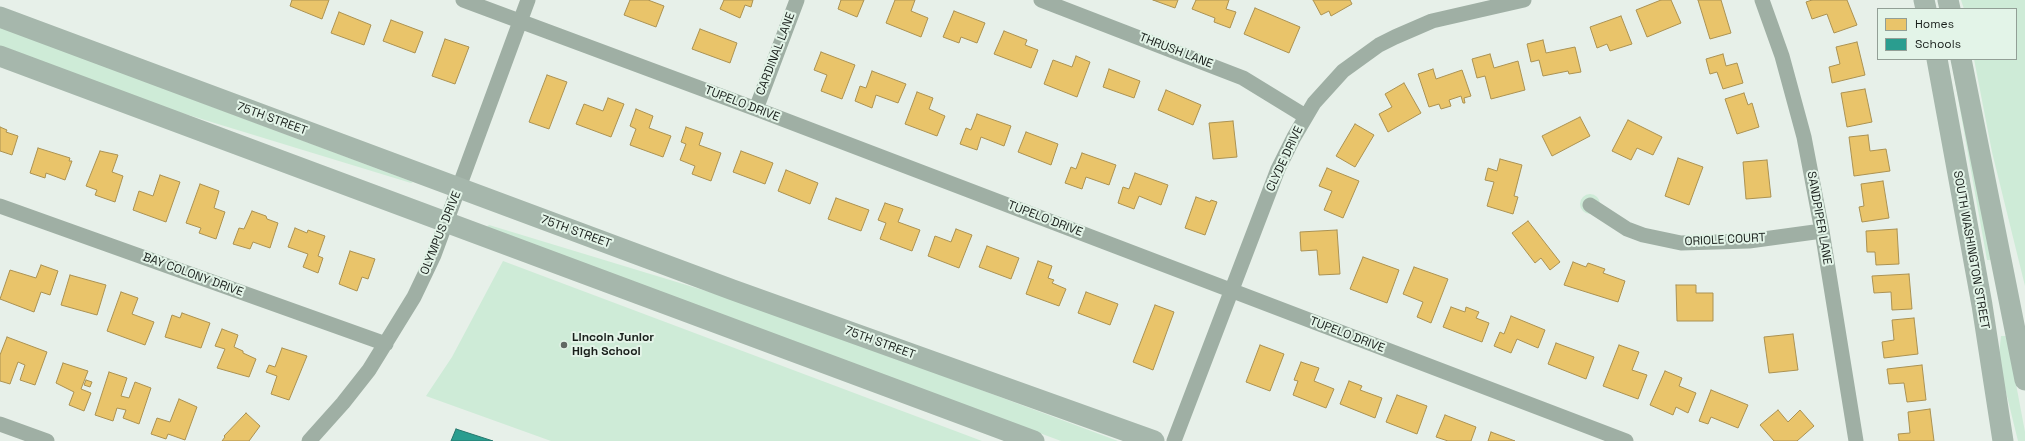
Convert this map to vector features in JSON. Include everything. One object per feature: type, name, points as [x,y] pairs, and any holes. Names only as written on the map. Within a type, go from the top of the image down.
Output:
[{"type":"main road","name":"75TH STREET","points":[[0,18],[928,361],[1154,441]]},
{"type":"main road","points":[[0,56],[1034,441]]},
{"type":"main road","name":"SOUTH WASHINGTON STREET","points":[[1937,60],[1982,305],[2003,441]]},
{"type":"main road","points":[[1961,60],[2017,302],[2025,380]]},
{"type":"main road","points":[[1982,305],[2017,302]]},
{"type":"street","name":"TUPELO DRIVE","points":[[463,0],[756,109],[1626,441]]},
{"type":"street","name":"OLYMPUS DRIVE","points":[[309,441],[343,403],[369,370],[414,297],[434,255],[528,0]]},
{"type":"street","name":"CARDINAL LANE","points":[[756,109],[797,0]]},
{"type":"street","name":"THRUSH LANE","points":[[1041,0],[1243,78],[1305,116]]},
{"type":"street","name":"CLYDE DRIVE","points":[[1174,441],[1278,169],[1305,116],[1314,103],[1343,71],[1379,45],[1432,21],[1524,0]]},
{"type":"street","name":"SANDPIPER LANE","points":[[1762,0],[1782,56],[1796,102],[1822,232],[1856,441]]},
{"type":"street","name":"ORIOLE COURT","points":[[1590,205],[1628,229],[1643,235],[1682,243],[1749,242],[1822,232]]},
{"type":"street","name":"BAY COLONY DRIVE","points":[[0,206],[386,344]]},
{"type":"street","points":[[0,424],[47,441]]},
{"type":"green space","points":[[1961,0],[2025,0],[2025,286],[1992,152],[1974,60],[2017,60],[2017,8],[1964,8]]},
{"type":"green space","points":[[0,27],[413,182],[411,183],[172,110],[0,46]]},
{"type":"green space","points":[[1951,60],[1954,60],[1992,260],[1987,260]]},
{"type":"green space","points":[[1590,194],[1597,197],[1600,204],[1597,211],[1590,214],[1583,211],[1580,204],[1583,197]]},
{"type":"green space","points":[[489,225],[726,297],[818,329],[1118,441],[1061,441],[487,227]]},
{"type":"green space","name":"Lincoln Junior High School","points":[[503,261],[982,441],[551,441],[426,396],[452,357]]},
{"type":"green space","points":[[2001,336],[2007,336],[2025,432],[2025,441],[2018,441],[2004,384],[1999,355]]},
{"type":"building: Homes","points":[[292,0],[329,0],[322,19],[290,6]]},
{"type":"building: Homes","points":[[630,0],[648,0],[664,6],[656,27],[624,15]]},
{"type":"building: Homes","points":[[724,0],[753,0],[751,7],[745,5],[740,18],[720,9]]},
{"type":"building: Homes","points":[[841,0],[864,0],[857,17],[838,9]]},
{"type":"building: Homes","points":[[895,0],[915,0],[911,11],[928,18],[921,37],[886,23]]},
{"type":"building: Homes","points":[[1153,0],[1178,0],[1175,8]]},
{"type":"building: Homes","points":[[1196,0],[1229,0],[1226,9],[1236,12],[1230,28],[1214,22],[1215,18],[1192,9]]},
{"type":"building: Homes","points":[[1313,0],[1350,0],[1352,4],[1331,16],[1329,11],[1321,15]]},
{"type":"building: Homes","points":[[1661,0],[1671,0],[1681,23],[1647,37],[1636,10]]},
{"type":"building: Homes","points":[[1698,0],[1721,0],[1731,33],[1710,39]]},
{"type":"building: Homes","points":[[1812,0],[1847,0],[1857,25],[1834,33],[1827,14],[1812,19],[1806,2]]},
{"type":"building: Homes","points":[[1255,8],[1300,27],[1289,53],[1244,34]]},
{"type":"building: Homes","points":[[954,11],[985,23],[977,43],[961,37],[959,43],[943,37]]},
{"type":"building: Homes","points":[[339,12],[371,25],[364,45],[331,33]]},
{"type":"building: Homes","points":[[1621,16],[1632,44],[1610,51],[1607,44],[1597,48],[1590,27]]},
{"type":"building: Homes","points":[[391,20],[423,32],[415,53],[383,41]]},
{"type":"building: Homes","points":[[700,29],[737,43],[730,63],[692,49]]},
{"type":"building: Homes","points":[[1004,31],[1027,40],[1025,45],[1038,50],[1031,68],[994,54]]},
{"type":"building: Homes","points":[[445,39],[469,47],[455,84],[432,76]]},
{"type":"building: Homes","points":[[1543,40],[1546,53],[1575,47],[1581,72],[1569,74],[1568,71],[1543,76],[1539,60],[1531,62],[1527,44]]},
{"type":"building: Homes","points":[[1857,42],[1865,75],[1832,83],[1829,67],[1840,64],[1836,47]]},
{"type":"building: Homes","points":[[821,52],[855,65],[842,99],[821,91],[827,75],[814,70]]},
{"type":"building: Homes","points":[[1490,54],[1494,68],[1518,61],[1525,90],[1491,99],[1485,76],[1477,78],[1472,59]]},
{"type":"building: Homes","points":[[1723,54],[1726,66],[1737,63],[1743,83],[1723,89],[1717,72],[1710,74],[1706,59]]},
{"type":"building: Homes","points":[[1076,56],[1090,62],[1077,97],[1044,84],[1053,60],[1072,67]]},
{"type":"building: Homes","points":[[1109,69],[1140,81],[1134,98],[1103,87]]},
{"type":"building: Homes","points":[[1433,69],[1436,79],[1462,70],[1471,96],[1464,98],[1465,103],[1463,103],[1461,96],[1449,100],[1451,106],[1441,109],[1439,104],[1429,107],[1418,74]]},
{"type":"building: Homes","points":[[872,71],[906,84],[898,103],[876,95],[872,108],[855,101],[860,86],[866,88]]},
{"type":"building: Homes","points":[[547,75],[567,82],[549,129],[529,122]]},
{"type":"building: Homes","points":[[1404,83],[1421,113],[1388,132],[1379,114],[1392,107],[1385,94]]},
{"type":"building: Homes","points":[[1865,89],[1872,122],[1847,127],[1841,93]]},
{"type":"building: Homes","points":[[1166,90],[1201,105],[1193,125],[1158,110]]},
{"type":"building: Homes","points":[[917,92],[933,98],[929,109],[945,116],[937,136],[905,124]]},
{"type":"building: Homes","points":[[1744,93],[1748,105],[1752,103],[1759,127],[1737,134],[1725,99]]},
{"type":"building: Homes","points":[[608,98],[624,104],[611,137],[576,124],[584,104],[603,111]]},
{"type":"building: Homes","points":[[636,109],[653,116],[649,128],[671,136],[663,157],[630,145],[636,129],[630,126]]},
{"type":"building: Homes","points":[[977,114],[1011,126],[1004,146],[981,137],[977,150],[960,144],[966,128],[971,130]]},
{"type":"building: Homes","points":[[1580,117],[1590,136],[1552,156],[1542,136]]},
{"type":"building: Homes","points":[[1628,120],[1662,137],[1653,155],[1637,148],[1631,160],[1612,151]]},
{"type":"building: Homes","points":[[1233,121],[1237,157],[1213,159],[1209,123]]},
{"type":"building: Homes","points":[[1355,124],[1374,135],[1355,167],[1336,156]]},
{"type":"building: Homes","points":[[0,127],[7,130],[6,132],[18,136],[12,155],[0,151]]},
{"type":"building: Homes","points":[[686,127],[703,133],[699,145],[721,153],[711,181],[692,174],[695,166],[680,160],[686,144],[681,142]]},
{"type":"building: Homes","points":[[1026,132],[1058,144],[1051,165],[1018,152]]},
{"type":"building: Homes","points":[[1868,135],[1870,151],[1886,149],[1890,171],[1854,176],[1849,137]]},
{"type":"building: Homes","points":[[38,148],[70,158],[69,161],[72,161],[65,180],[46,173],[45,178],[30,173]]},
{"type":"building: Homes","points":[[100,151],[118,155],[112,172],[123,176],[115,202],[95,195],[97,190],[86,186]]},
{"type":"building: Homes","points":[[741,151],[773,163],[765,184],[733,172]]},
{"type":"building: Homes","points":[[1082,153],[1116,165],[1109,185],[1086,177],[1082,189],[1065,183],[1071,167],[1076,169]]},
{"type":"building: Homes","points":[[1678,158],[1703,167],[1689,205],[1665,196]]},
{"type":"building: Homes","points":[[1500,159],[1522,165],[1514,196],[1518,197],[1513,214],[1487,206],[1494,182],[1485,180],[1488,168],[1497,171]]},
{"type":"building: Homes","points":[[1767,160],[1771,197],[1746,199],[1743,162]]},
{"type":"building: Homes","points":[[1327,168],[1359,181],[1343,218],[1324,210],[1332,191],[1319,186]]},
{"type":"building: Homes","points":[[786,170],[818,183],[810,204],[778,191]]},
{"type":"building: Homes","points":[[1135,173],[1168,185],[1161,205],[1139,196],[1134,209],[1118,203],[1123,187],[1129,189]]},
{"type":"building: Homes","points":[[160,175],[180,182],[166,222],[133,210],[139,191],[153,196]]},
{"type":"building: Homes","points":[[1883,181],[1889,218],[1862,222],[1859,207],[1864,206],[1861,184]]},
{"type":"building: Homes","points":[[200,184],[219,191],[214,208],[225,212],[216,239],[199,233],[201,228],[186,223]]},
{"type":"building: Homes","points":[[1196,197],[1210,202],[1211,200],[1217,202],[1205,235],[1185,228]]},
{"type":"building: Homes","points":[[836,198],[869,210],[861,231],[828,219]]},
{"type":"building: Homes","points":[[885,203],[903,209],[898,222],[920,230],[912,251],[880,239],[886,223],[878,220]]},
{"type":"building: Homes","points":[[252,211],[266,216],[267,219],[278,223],[270,248],[253,242],[250,249],[233,244],[239,228],[244,229]]},
{"type":"building: Homes","points":[[1528,221],[1560,262],[1550,270],[1541,258],[1535,263],[1512,233]]},
{"type":"building: Homes","points":[[295,228],[307,233],[308,230],[325,236],[318,256],[323,258],[318,273],[303,267],[308,254],[288,247]]},
{"type":"building: Homes","points":[[956,229],[972,235],[959,268],[928,256],[935,236],[951,242]]},
{"type":"building: Homes","points":[[1897,229],[1899,264],[1876,265],[1875,252],[1867,252],[1866,231]]},
{"type":"building: Homes","points":[[1337,230],[1340,274],[1319,275],[1317,250],[1301,251],[1300,232]]},
{"type":"building: Homes","points":[[987,246],[1019,258],[1011,279],[979,267]]},
{"type":"building: Homes","points":[[350,251],[375,259],[368,279],[362,277],[357,291],[339,284]]},
{"type":"building: Homes","points":[[1363,257],[1399,270],[1387,303],[1350,289]]},
{"type":"building: Homes","points":[[1038,261],[1052,266],[1048,278],[1054,280],[1052,283],[1066,289],[1059,306],[1026,294]]},
{"type":"building: Homes","points":[[1573,262],[1586,267],[1588,263],[1605,269],[1603,273],[1625,281],[1618,302],[1564,285]]},
{"type":"building: Homes","points":[[41,265],[58,271],[50,295],[41,292],[34,312],[0,299],[10,270],[36,278]]},
{"type":"building: Homes","points":[[1414,267],[1448,279],[1431,323],[1417,317],[1423,302],[1403,294]]},
{"type":"building: Homes","points":[[1909,274],[1912,309],[1892,310],[1891,292],[1874,293],[1872,276]]},
{"type":"building: Homes","points":[[70,275],[106,285],[97,315],[61,305]]},
{"type":"building: Homes","points":[[1676,285],[1696,285],[1696,293],[1713,293],[1713,321],[1677,321]]},
{"type":"building: Homes","points":[[121,292],[138,298],[132,314],[154,322],[145,345],[107,331]]},
{"type":"building: Homes","points":[[1086,292],[1118,304],[1110,325],[1078,313]]},
{"type":"building: Homes","points":[[1155,305],[1174,312],[1153,370],[1133,362]]},
{"type":"building: Homes","points":[[1451,307],[1465,312],[1466,307],[1479,312],[1476,318],[1489,323],[1482,342],[1443,327]]},
{"type":"building: Homes","points":[[182,313],[210,323],[201,348],[165,337],[172,315],[180,318]]},
{"type":"building: Homes","points":[[1511,316],[1545,330],[1538,348],[1517,339],[1511,353],[1494,346],[1500,332],[1504,334]]},
{"type":"building: Homes","points":[[1914,318],[1918,354],[1884,358],[1882,342],[1894,340],[1892,320]]},
{"type":"building: Homes","points":[[222,329],[238,335],[234,347],[256,359],[249,377],[217,368],[225,349],[215,346]]},
{"type":"building: Homes","points":[[1793,334],[1798,370],[1769,373],[1764,337]]},
{"type":"building: Homes","points":[[7,337],[47,352],[35,385],[20,380],[25,365],[18,362],[10,384],[0,381],[0,355]]},
{"type":"building: Homes","points":[[1556,343],[1594,357],[1586,379],[1548,364]]},
{"type":"building: Homes","points":[[1260,345],[1284,354],[1270,391],[1246,382]]},
{"type":"building: Homes","points":[[1619,345],[1639,352],[1632,370],[1647,375],[1638,399],[1603,386]]},
{"type":"building: Homes","points":[[282,348],[307,356],[289,400],[271,394],[277,376],[266,372],[269,365],[275,367]]},
{"type":"building: Homes","points":[[1301,362],[1319,368],[1314,381],[1334,389],[1326,408],[1293,395],[1298,381],[1294,380]]},
{"type":"building: Homes","points":[[63,363],[88,371],[81,389],[91,393],[84,411],[69,405],[74,392],[56,383]]},
{"type":"building: Homes","points":[[1922,365],[1926,400],[1907,402],[1904,383],[1889,384],[1887,369]]},
{"type":"building: Homes","points":[[1665,371],[1682,378],[1679,386],[1696,393],[1688,413],[1676,407],[1673,415],[1650,405]]},
{"type":"building: Homes","points":[[109,372],[127,378],[121,396],[129,398],[135,382],[151,388],[139,424],[123,418],[126,410],[117,408],[113,421],[95,415]]},
{"type":"building: Homes","points":[[86,380],[92,382],[90,387],[84,385]]},
{"type":"building: Homes","points":[[1349,381],[1362,386],[1360,390],[1382,398],[1375,418],[1340,404]]},
{"type":"building: Homes","points":[[1711,390],[1748,405],[1738,428],[1711,417],[1708,424],[1699,421]]},
{"type":"building: Homes","points":[[1397,395],[1427,406],[1417,434],[1386,422]]},
{"type":"building: Homes","points":[[179,399],[197,407],[185,440],[168,434],[166,439],[151,434],[157,418],[170,422]]},
{"type":"building: Homes","points":[[1930,409],[1934,441],[1899,441],[1898,434],[1910,433],[1908,412]]},
{"type":"building: Homes","points":[[1778,410],[1788,422],[1800,410],[1814,426],[1797,441],[1774,441],[1760,425]]},
{"type":"building: Homes","points":[[246,413],[260,426],[249,441],[222,441],[225,437],[224,436]]},
{"type":"building: Homes","points":[[1445,415],[1476,427],[1471,441],[1448,441],[1436,437]]},
{"type":"building: Homes","points":[[1491,432],[1515,441],[1488,441]]},
{"type":"building: Schools","points":[[456,429],[493,441],[451,441]]},
{"type":"place","name":"Lincoln Junior High School","points":[[564,345]]}]
